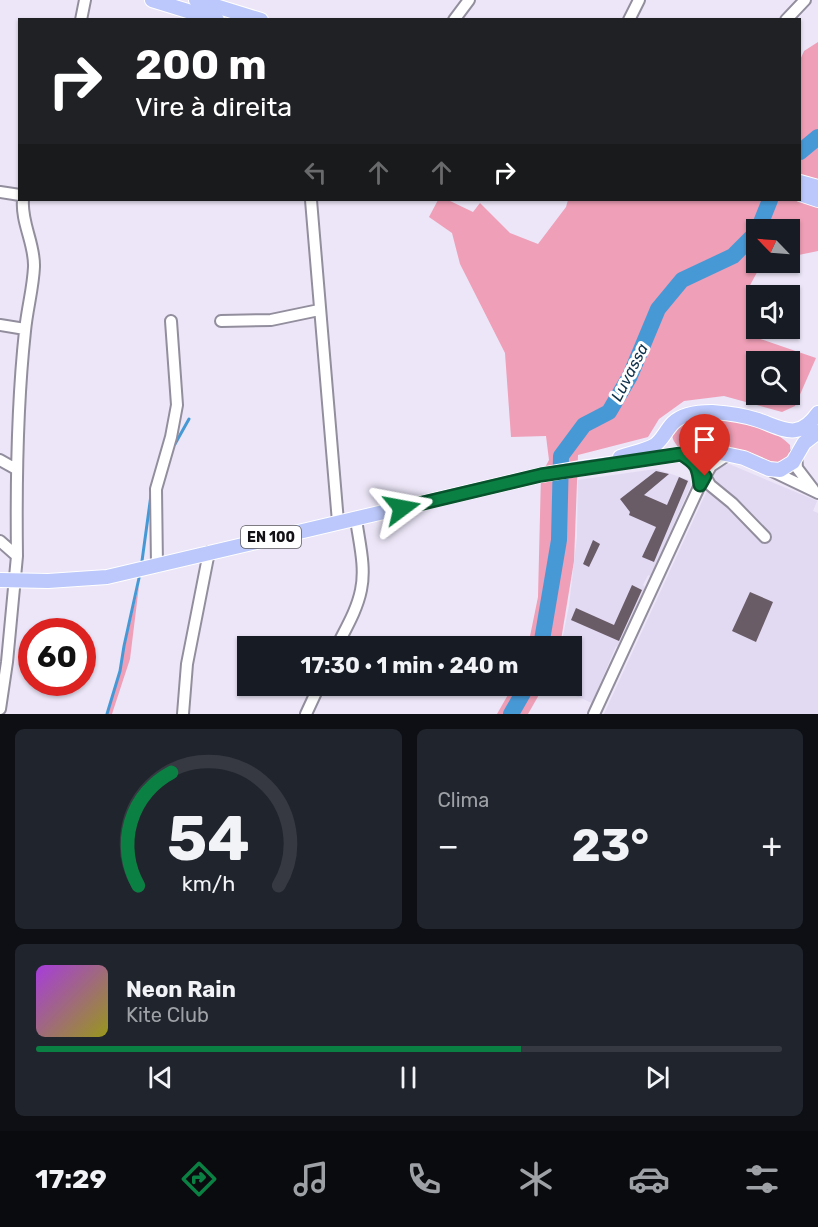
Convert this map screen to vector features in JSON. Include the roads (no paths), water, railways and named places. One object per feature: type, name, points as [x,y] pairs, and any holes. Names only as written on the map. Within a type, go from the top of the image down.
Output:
[{"type":"main road","points":[[152,0],[217,8]]},
{"type":"main road","points":[[196,0],[254,18]]},
{"type":"main road","points":[[801,182],[818,187]]},
{"type":"main road","points":[[801,194],[818,200]]},
{"type":"main road","points":[[786,432],[806,426],[818,412]]},
{"type":"main road","name":"EN 100","points":[[581,468],[653,446],[672,424],[690,415],[725,413],[759,421],[786,432]]},
{"type":"main road","points":[[672,424],[669,442],[681,454]]},
{"type":"main road","points":[[786,432],[793,437],[796,454]]},
{"type":"main road","points":[[769,469],[786,467],[793,462],[804,443],[818,432]]},
{"type":"main road","name":"EN 100","points":[[0,580],[107,577],[541,475],[581,468],[681,454],[716,452],[729,454],[769,469]]},
{"type":"street","points":[[81,18],[85,0]]},
{"type":"street","points":[[456,18],[469,0]]},
{"type":"street","points":[[630,18],[639,0]]},
{"type":"street","points":[[788,18],[805,0]]},
{"type":"street","points":[[0,192],[18,195]]},
{"type":"street","points":[[0,709],[17,556],[16,468],[25,329],[34,265],[34,253],[22,210],[22,201]]},
{"type":"street","points":[[311,201],[338,522]]},
{"type":"street","points":[[222,321],[271,320],[319,310]]},
{"type":"street","points":[[157,566],[156,489],[171,437],[177,405],[171,321]]},
{"type":"street","points":[[0,325],[25,329]]},
{"type":"street","points":[[681,454],[690,459],[698,468],[702,481],[732,503],[765,537]]},
{"type":"street","points":[[594,714],[702,481],[720,458],[729,454]]},
{"type":"street","points":[[796,454],[797,468],[817,492]]},
{"type":"street","points":[[0,460],[16,468]]},
{"type":"street","points":[[769,469],[817,492]]},
{"type":"street","points":[[342,636],[355,609],[361,589],[363,568],[356,519]]},
{"type":"street","points":[[0,541],[17,556]]},
{"type":"street","points":[[183,714],[187,664],[209,552]]},
{"type":"street","points":[[306,714],[314,696]]},
{"type":"waterway","name":"Luvassa","points":[[801,151],[818,137]]},
{"type":"waterway","name":"Luvassa","points":[[762,219],[770,201]]},
{"type":"waterway","name":"Luvassa","points":[[543,636],[559,540],[561,456],[584,425],[609,412],[630,376],[658,309],[682,280],[733,256],[746,243]]},
{"type":"waterway","points":[[175,444],[189,419]]},
{"type":"waterway","points":[[142,561],[151,495]]},
{"type":"waterway","points":[[107,714],[120,671],[139,578]]},
{"type":"waterway","name":"Luvassa","points":[[511,714],[521,696]]}]
